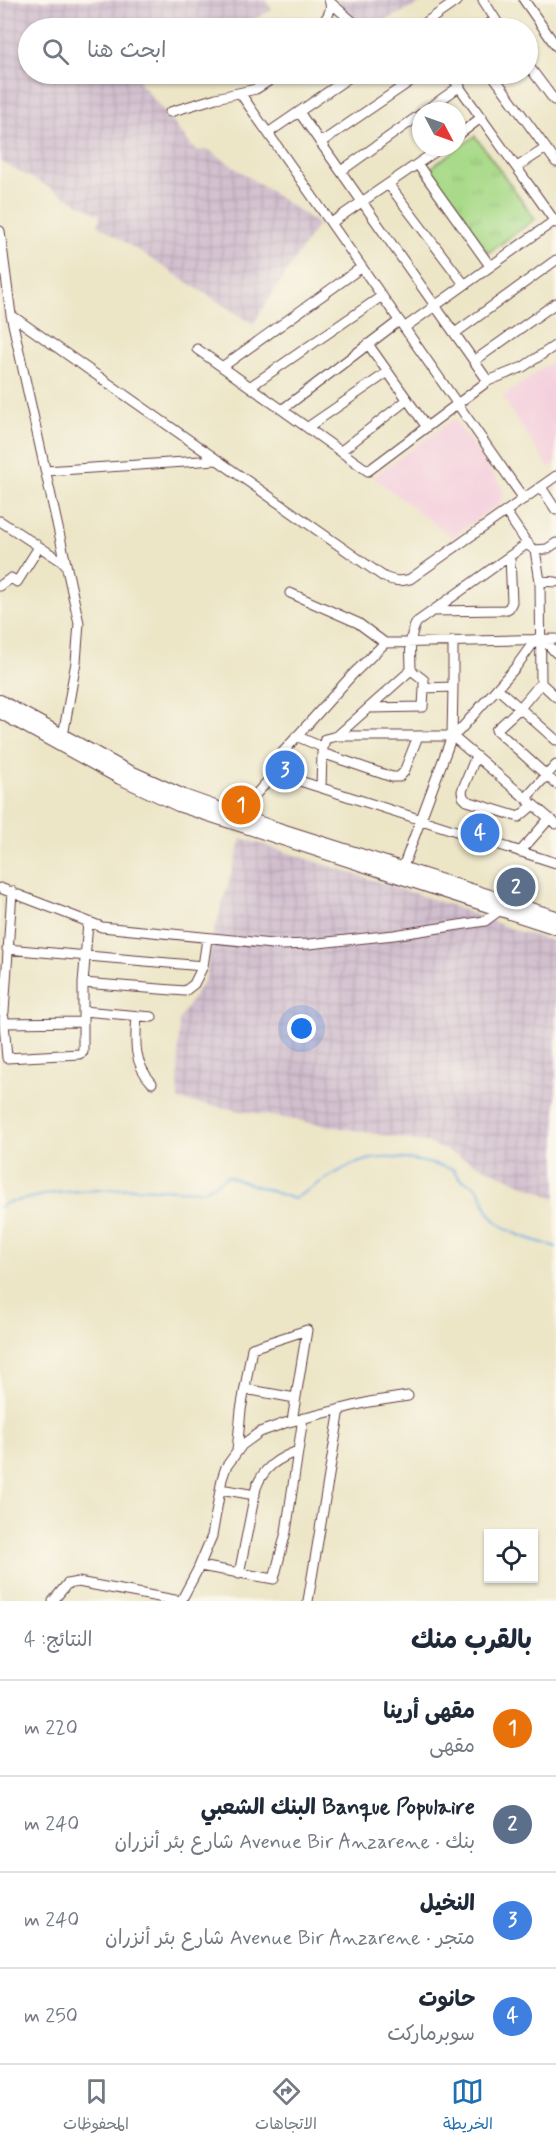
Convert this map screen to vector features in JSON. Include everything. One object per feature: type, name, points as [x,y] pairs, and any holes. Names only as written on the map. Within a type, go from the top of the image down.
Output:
[{"type":"main road","points":[[1,711],[63,736],[150,782],[238,814],[554,914]]},
{"type":"main road","points":[[1,711],[126,781],[178,805],[556,928]]},
{"type":"street","points":[[432,18],[458,0]]},
{"type":"street","points":[[483,0],[494,18]]},
{"type":"street","points":[[524,0],[537,18]]},
{"type":"street","points":[[326,18],[330,12],[330,2]]},
{"type":"street","points":[[330,2],[348,18]]},
{"type":"street","points":[[538,20],[556,46]]},
{"type":"street","points":[[538,78],[554,100],[556,98]]},
{"type":"street","points":[[170,112],[267,84]]},
{"type":"street","points":[[268,133],[340,84]]},
{"type":"street","points":[[320,143],[406,84]]},
{"type":"street","points":[[499,84],[556,162]]},
{"type":"street","points":[[283,409],[368,344],[435,306],[555,222],[460,86],[438,102]]},
{"type":"street","points":[[240,93],[524,499]]},
{"type":"street","points":[[299,112],[488,381]]},
{"type":"street","points":[[466,129],[482,117]]},
{"type":"street","points":[[341,171],[412,120]]},
{"type":"street","points":[[516,167],[546,148]]},
{"type":"street","points":[[331,223],[430,156]]},
{"type":"street","points":[[418,165],[490,266]]},
{"type":"street","points":[[389,185],[464,284]]},
{"type":"street","points":[[0,231],[11,315],[79,623],[76,662],[63,736]]},
{"type":"street","points":[[455,333],[556,260]]},
{"type":"street","points":[[222,367],[362,267]]},
{"type":"street","points":[[250,387],[382,296]]},
{"type":"street","points":[[474,361],[556,303]]},
{"type":"street","points":[[11,315],[384,577],[393,580],[401,582],[410,579],[556,476]]},
{"type":"street","points":[[368,344],[426,426]]},
{"type":"street","points":[[197,349],[368,471],[488,381],[523,367],[556,345]]},
{"type":"street","points":[[308,427],[388,372]]},
{"type":"street","points":[[341,450],[407,400]]},
{"type":"street","points":[[45,471],[216,460]]},
{"type":"street","points":[[541,487],[556,510]]},
{"type":"street","points":[[506,512],[531,547],[540,581],[541,683],[520,708],[496,730],[556,784]]},
{"type":"street","points":[[0,521],[66,564]]},
{"type":"street","points":[[337,736],[411,670],[412,629],[417,622],[510,557],[531,547],[547,549],[556,543]]},
{"type":"street","points":[[0,586],[11,578],[17,582],[39,547]]},
{"type":"street","points":[[432,610],[505,610],[509,608],[512,602],[510,557]]},
{"type":"street","points":[[540,581],[556,582]]},
{"type":"street","points":[[290,593],[358,623],[385,643],[556,639]]},
{"type":"street","points":[[540,639],[556,653]]},
{"type":"street","points":[[321,788],[322,750],[325,739],[337,736],[452,736],[459,731],[540,639]]},
{"type":"street","points":[[403,867],[452,736],[453,641]]},
{"type":"street","points":[[238,814],[275,773],[274,762],[296,736],[385,643]]},
{"type":"street","points":[[369,708],[423,707],[424,680],[411,670]]},
{"type":"street","points":[[541,683],[556,697]]},
{"type":"street","points":[[424,688],[453,687]]},
{"type":"street","points":[[497,688],[556,740]]},
{"type":"street","points":[[296,736],[322,750],[392,777],[399,777],[404,772],[418,736]]},
{"type":"street","points":[[452,736],[553,821],[520,852]]},
{"type":"street","points":[[476,756],[462,791],[463,797],[467,801],[519,817],[556,765]]},
{"type":"street","points":[[275,773],[556,863]]},
{"type":"street","points":[[0,888],[88,923],[207,939],[282,945],[309,944],[485,921],[500,910]]},
{"type":"street","points":[[12,891],[2,1012],[8,1058],[83,1052],[83,983],[88,923]]},
{"type":"street","points":[[83,983],[186,991],[194,984],[203,966],[207,939]]},
{"type":"street","points":[[7,949],[86,954],[203,966]]},
{"type":"street","points":[[83,1011],[152,1017]]},
{"type":"street","points":[[137,1016],[135,1039],[137,1059],[152,1083]]},
{"type":"street","points":[[4,1023],[83,1022]]},
{"type":"street","points":[[237,1451],[252,1348],[307,1330],[292,1421]]},
{"type":"street","points":[[245,1389],[295,1398]]},
{"type":"street","points":[[53,1601],[64,1587],[74,1582],[125,1596],[181,1601],[200,1566],[212,1536],[226,1467],[237,1451],[260,1432],[292,1421],[408,1396]]},
{"type":"street","points":[[308,1601],[340,1409]]},
{"type":"street","points":[[200,1566],[274,1580],[286,1532],[303,1418]]},
{"type":"street","points":[[239,1574],[260,1477],[276,1461],[297,1451]]},
{"type":"street","points":[[220,1489],[255,1495]]},
{"type":"shaded area","points":[[0,0],[265,0],[272,10],[256,18],[18,18],[18,84],[141,84],[196,151],[209,150],[318,224],[253,324],[98,225],[100,215],[0,161]]},
{"type":"shaded area","points":[[337,0],[427,0],[390,18],[354,18]]},
{"type":"shaded area","points":[[556,359],[556,463],[549,468],[502,397]]},
{"type":"shaded area","points":[[454,419],[504,493],[500,503],[452,537],[373,477]]},
{"type":"shaded area","points":[[242,838],[447,904],[520,932],[556,942],[556,1199],[429,1143],[178,1100],[179,1020],[206,977],[213,935]]},
{"type":"green space","points":[[475,136],[535,219],[488,253],[428,170],[447,156],[466,156],[466,143]]},
{"type":"waterway","points":[[0,1207],[6,1203],[54,1193],[135,1188],[203,1191],[227,1176],[294,1199],[335,1173],[357,1163],[380,1158],[398,1158],[453,1169],[462,1180],[478,1189],[488,1211],[503,1227],[556,1247]]},
{"type":"place","name":"النخيل","points":[[285,770]]},
{"type":"place","name":"مقهى أرينا","points":[[241,805]]},
{"type":"place","name":"حانوت","points":[[480,833]]},
{"type":"place","name":"Banque Populaire البنك الشعبي","points":[[516,887]]}]
